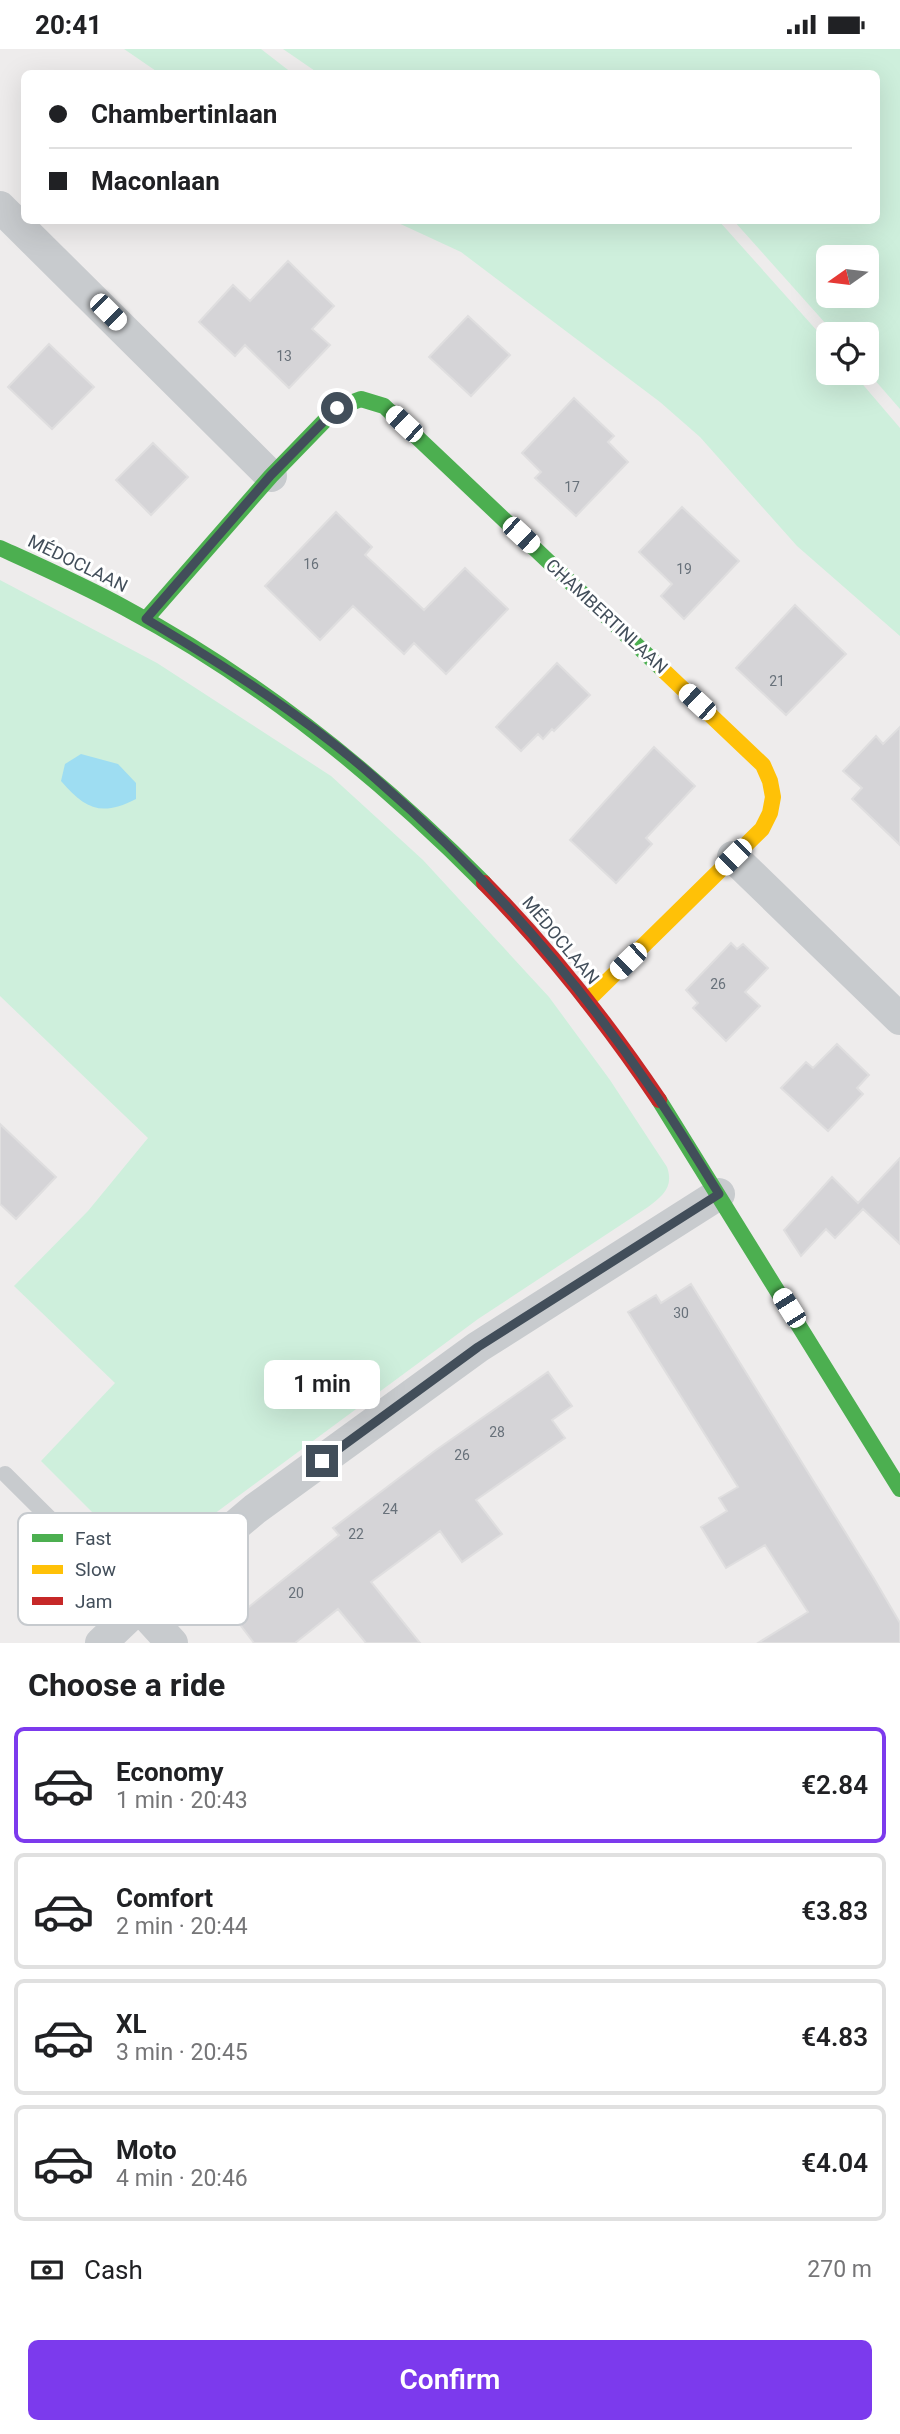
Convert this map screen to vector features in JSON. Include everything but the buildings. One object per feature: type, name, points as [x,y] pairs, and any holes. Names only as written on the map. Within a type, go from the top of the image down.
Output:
[{"type":"street","points":[[0,207],[271,475]]},
{"type":"street","name":"CHAMBERTINLAAN","points":[[146,619],[271,475],[337,408],[361,398],[384,406],[763,765],[768,773],[774,795],[770,813],[762,829],[587,1001]]},
{"type":"street","name":"MÉDOCLAAN","points":[[0,548],[92,589],[205,654],[278,704],[374,777],[448,844],[508,907],[587,1001],[651,1088],[900,1489]]},
{"type":"street","points":[[733,857],[900,1019]]},
{"type":"street","points":[[248,1516],[478,1347],[719,1194]]},
{"type":"street","points":[[101,1643],[120,1625]]},
{"type":"street","points":[[156,1625],[172,1643]]},
{"type":"lane","points":[[5,1474],[44,1513]]},
{"type":"green space","points":[[124,49],[261,49],[288,70],[155,70]]},
{"type":"green space","points":[[283,49],[900,49],[900,409],[879,385],[879,322],[824,322],[737,224],[880,224],[880,70],[314,70]]},
{"type":"green space","points":[[400,224],[722,224],[816,330],[816,385],[863,385],[900,428],[900,636],[797,546],[700,437],[660,402],[461,252]]},
{"type":"green space","points":[[0,580],[157,663],[331,776],[423,860],[549,997],[610,1080],[667,1167],[668,1186],[648,1207],[478,1319],[215,1513],[93,1513],[41,1461],[115,1383],[14,1286],[88,1211],[148,1138],[0,996]]},
{"type":"water","points":[[81,754],[118,764],[136,783],[136,799],[124,805],[103,809],[86,804],[78,798],[61,781],[65,764]]},
{"type":"traffic: fast","points":[[146,619],[271,476],[337,408],[361,399],[384,406],[663,670]]},
{"type":"traffic: fast","points":[[0,548],[125,608],[175,636],[270,698],[402,805],[484,883]]},
{"type":"traffic: fast","points":[[659,1100],[900,1489]]},
{"type":"traffic: slow","points":[[587,1001],[762,829],[770,813],[773,797],[763,765],[663,670]]},
{"type":"traffic: jam","points":[[484,883],[576,987],[659,1100]]},
{"type":"route","points":[[322,1461],[478,1347],[719,1194],[651,1088],[587,1001],[516,916],[448,844],[374,777],[326,739],[205,654],[146,619],[271,475],[337,408]]}]
